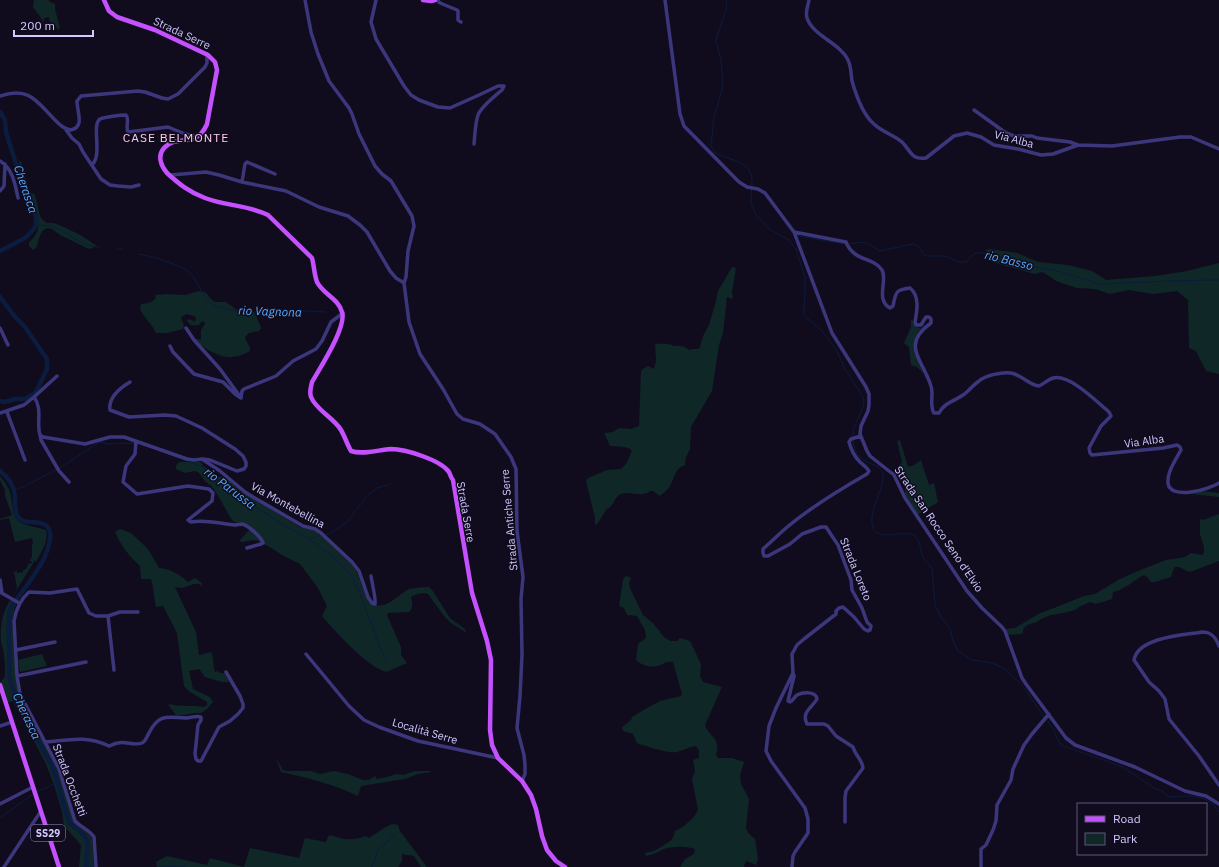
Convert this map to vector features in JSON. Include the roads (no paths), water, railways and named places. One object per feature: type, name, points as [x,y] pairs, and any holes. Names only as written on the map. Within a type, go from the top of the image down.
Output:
[{"type":"main road","name":"Strada Serre","points":[[104,0],[109,11],[117,18],[155,30],[207,54],[215,62],[217,74],[207,124],[205,130],[198,137]]},
{"type":"main road","points":[[423,0],[436,0]]},
{"type":"main road","points":[[198,137],[174,142],[165,147],[160,157],[163,167],[184,188],[206,199],[260,211],[268,215],[312,258],[317,281],[322,289],[335,300],[343,313]]},
{"type":"main road","name":"Strada Serre","points":[[343,313],[338,334],[312,382],[310,389],[311,397],[341,430],[351,450],[357,453],[393,449],[405,450],[429,459],[443,466],[449,472],[453,480],[463,549],[472,593],[487,641],[491,660],[490,730],[492,745],[498,758],[522,781],[536,809],[542,836],[547,850],[556,861],[565,867]]},
{"type":"main road","name":"SS29","points":[[0,685],[59,867]]},
{"type":"street","name":"Strada Antiche Serre","points":[[305,0],[311,32],[328,78],[349,108],[359,134],[375,166],[391,181],[412,216],[414,226],[408,251],[406,277],[404,283],[409,322],[418,350],[444,389],[457,414],[463,419],[480,424],[495,434],[511,457],[516,469],[517,531],[523,577],[521,599],[521,677],[517,728],[525,765],[525,774],[522,781]]},
{"type":"street","points":[[376,0],[371,22],[376,39],[404,86],[414,97],[430,105],[450,108],[498,86],[504,86],[502,90],[478,114],[474,144]]},
{"type":"street","points":[[436,0],[457,10],[458,20],[461,22]]},
{"type":"street","points":[[665,0],[680,114],[683,123],[688,131],[739,182],[744,186],[756,188],[765,193],[795,235],[832,333],[868,390],[870,405],[861,426],[861,436]]},
{"type":"street","name":"Via Alba","points":[[809,0],[807,18],[810,24],[845,55],[848,60],[856,97],[872,123],[882,131],[898,139],[913,156],[921,159],[926,158],[954,136],[967,133],[981,137],[994,145],[1041,155],[1054,154],[1078,145],[1112,146],[1180,137],[1191,137],[1219,149]]},
{"type":"street","points":[[65,129],[71,130],[78,126],[77,101],[81,96],[134,91],[145,92],[162,98],[175,96],[205,68],[207,63],[207,54]]},
{"type":"street","points":[[0,96],[9,93],[17,93],[32,97],[39,102],[79,144],[101,179],[110,185],[131,187],[139,185]]},
{"type":"street","points":[[974,110],[1006,133],[1014,136],[1032,136],[1070,142],[1078,145]]},
{"type":"street","points":[[92,165],[96,159],[97,130],[98,122],[101,119],[126,115],[128,116],[128,132],[168,127],[185,134],[198,137]]},
{"type":"street","points":[[0,160],[8,168],[14,179],[18,198]]},
{"type":"street","points":[[242,182],[245,164],[248,162],[275,174]]},
{"type":"street","points":[[0,191],[4,186],[5,164]]},
{"type":"street","points":[[171,176],[206,172],[220,174],[242,182],[286,191],[319,207],[348,216],[367,232],[390,271],[396,278],[404,283]]},
{"type":"street","name":"Via Alba","points":[[795,235],[839,240],[847,244],[855,254],[882,269],[884,274],[882,293],[887,306],[890,308],[893,306],[895,295],[898,291],[910,288],[914,291],[917,303],[916,325],[921,325],[926,317],[930,318],[931,323],[922,329],[919,334],[915,350],[931,387],[932,410],[934,413],[939,413],[945,405],[964,394],[979,381],[987,377],[1010,373],[1015,374],[1034,386],[1039,386],[1053,378],[1060,378],[1076,385],[1111,414],[1101,426],[1089,450],[1091,455],[1096,456],[1177,445],[1180,447],[1180,450],[1169,475],[1168,483],[1171,488],[1177,492],[1185,493],[1215,486],[1219,483]]},
{"type":"street","points":[[241,398],[242,391],[244,389],[276,376],[293,361],[316,349],[332,322],[343,313]]},
{"type":"street","points":[[0,328],[8,345]]},
{"type":"street","points":[[186,328],[189,334],[223,372],[231,386],[241,398]]},
{"type":"street","points":[[170,346],[178,358],[194,374],[223,382],[232,392],[241,398]]},
{"type":"street","points":[[0,413],[7,412],[24,405],[57,376]]},
{"type":"street","points":[[130,382],[120,388],[114,395],[110,405],[110,410],[130,417],[176,416],[202,428],[235,449],[243,456],[246,466],[244,469],[237,471],[210,460],[202,459]]},
{"type":"street","points":[[34,397],[38,403],[38,431],[41,440],[58,469],[69,482]]},
{"type":"street","points":[[7,412],[25,460]]},
{"type":"street","name":"Via Montebellina","points":[[40,435],[48,438],[85,444],[110,437],[124,437],[136,443],[187,459],[202,459],[220,471],[244,492],[303,526],[315,529],[324,535],[352,562],[359,571],[368,597],[372,603],[375,604],[376,599],[373,591],[372,576]]},
{"type":"street","name":"Strada Loreto","points":[[792,867],[793,856],[808,833],[808,819],[804,808],[771,761],[766,751],[769,726],[793,673],[792,654],[797,645],[836,614],[836,611],[839,608],[843,607],[864,629],[868,631],[870,630],[871,626],[867,622],[862,608],[852,590],[851,580],[838,545],[826,527],[802,534],[790,544],[768,556],[764,556],[763,549],[786,528],[837,491],[868,474],[869,471],[854,454],[849,442],[851,439],[861,436]]},
{"type":"street","name":"Strada San Rocco Seno d'Elvio","points":[[861,436],[870,456],[894,475],[905,498],[967,590],[982,608],[1005,631],[1022,678],[1066,738],[1075,745],[1135,767],[1185,791],[1206,796],[1219,804]]},
{"type":"street","points":[[136,443],[136,454],[126,466],[123,482],[137,494],[188,486],[209,489],[213,492],[212,501],[188,520],[191,522],[200,520],[236,525],[242,524],[258,535],[263,543],[247,548]]},
{"type":"street","points":[[0,580],[1,592],[19,603],[29,592],[50,593],[77,590],[89,612],[96,616],[108,616],[120,612],[138,612]]},
{"type":"street","name":"Strada Occhetti","points":[[19,603],[14,621],[17,676],[20,694],[59,769],[75,821],[94,837],[96,867]]},
{"type":"street","points":[[108,616],[114,670]]},
{"type":"street","points":[[1219,646],[1214,636],[1209,632],[1165,638],[1138,650],[1134,660],[1149,682],[1160,691],[1165,699],[1169,719],[1199,756],[1219,785]]},
{"type":"street","points":[[16,650],[55,642]]},
{"type":"street","name":"Località Serre","points":[[306,654],[348,706],[364,720],[418,741],[498,758]]},
{"type":"street","points":[[17,676],[86,662]]},
{"type":"street","points":[[46,742],[87,739],[109,746],[117,743],[142,743],[147,738],[156,723],[164,717],[187,718],[198,716],[201,717],[201,720],[198,725],[195,754],[196,759],[201,761],[219,727],[230,721],[242,708],[240,696],[226,672]]},
{"type":"street","points":[[793,673],[794,676],[788,701],[793,701],[798,695],[808,693],[815,694],[817,696],[816,702],[805,715],[807,724],[824,724],[828,726],[836,736],[853,747],[854,752],[863,765],[863,768],[846,790],[844,822]]},
{"type":"street","points":[[0,704],[6,703]]},
{"type":"street","points":[[982,867],[981,849],[986,845],[996,821],[997,805],[1011,780],[1013,769],[1024,744],[1048,715]]},
{"type":"street","points":[[0,726],[12,722]]},
{"type":"street","points":[[0,804],[35,793]]},
{"type":"street","points":[[4,867],[41,811]]},
{"type":"waterway","points":[[727,0],[726,10],[716,41],[721,61],[723,80],[722,90],[714,117],[711,146],[715,153],[739,162],[748,168],[752,177],[751,204],[756,215],[769,229],[789,240],[796,249],[805,278],[804,314],[820,329],[836,349],[845,369],[864,400],[863,407],[853,430],[853,437]]},
{"type":"waterway","name":"Cherasca","points":[[0,112],[5,120],[6,132],[21,180],[30,206],[36,216],[36,225],[25,238],[0,251]]},
{"type":"waterway","name":"rio Vagnona","points":[[36,225],[52,226],[86,245],[100,247]]},
{"type":"waterway","name":"rio Basso","points":[[798,236],[846,244]]},
{"type":"waterway","name":"rio Basso","points":[[849,244],[865,243],[880,251],[913,244],[919,247],[926,256],[944,256],[959,262],[966,262],[975,253],[981,253],[1013,259],[1100,284],[1219,280]]},
{"type":"waterway","points":[[118,248],[122,249]]},
{"type":"waterway","name":"rio Vagnona","points":[[139,254],[166,261],[186,270],[193,277],[207,300],[216,306],[249,312],[326,312]]},
{"type":"waterway","name":"Cherasca","points":[[0,297],[25,327],[47,359],[47,369],[36,392],[25,399],[15,399],[5,402],[0,401]]},
{"type":"waterway","points":[[853,440],[854,449],[858,455],[862,459],[878,467],[883,474],[883,480],[872,518],[872,525],[875,531],[884,535],[907,534],[916,537],[919,541],[922,555],[932,569],[935,605],[941,617],[950,628],[953,641],[958,651],[972,660],[992,663],[1005,669],[1022,685],[1044,717]]},
{"type":"waterway","name":"rio Parussa","points":[[59,468],[100,442],[108,444],[139,444]]},
{"type":"waterway","name":"rio Parussa","points":[[163,452],[201,466],[257,508],[309,539],[333,557],[351,575],[360,594],[385,659]]},
{"type":"waterway","name":"rio Parussa","points":[[14,490],[56,470]]},
{"type":"waterway","name":"Cherasca","points":[[0,471],[6,476],[12,485],[15,496],[15,510],[18,517],[26,522],[45,524],[50,534],[49,546],[44,559],[10,611],[9,675],[18,703],[53,768],[69,822],[84,835],[88,843],[86,867]]},
{"type":"waterway","points":[[325,535],[331,533],[347,522],[368,495],[377,488],[391,484]]},
{"type":"waterway","points":[[310,539],[322,535]]},
{"type":"waterway","points":[[1046,719],[1054,730],[1061,745],[1123,767],[1154,788],[1162,791],[1169,797],[1190,796],[1203,798],[1209,801],[1219,812]]},
{"type":"waterway","points":[[36,792],[57,782]]},
{"type":"waterway","points":[[0,818],[33,794]]},
{"type":"waterway","points":[[372,867],[378,850],[395,835]]},
{"type":"waterway","name":"Cherasca","points":[[86,866],[94,866]]},
{"type":"waterway","points":[[158,866],[185,867]]},
{"type":"district","name":"CASE BELMONTE","points":[[176,137]]}]
